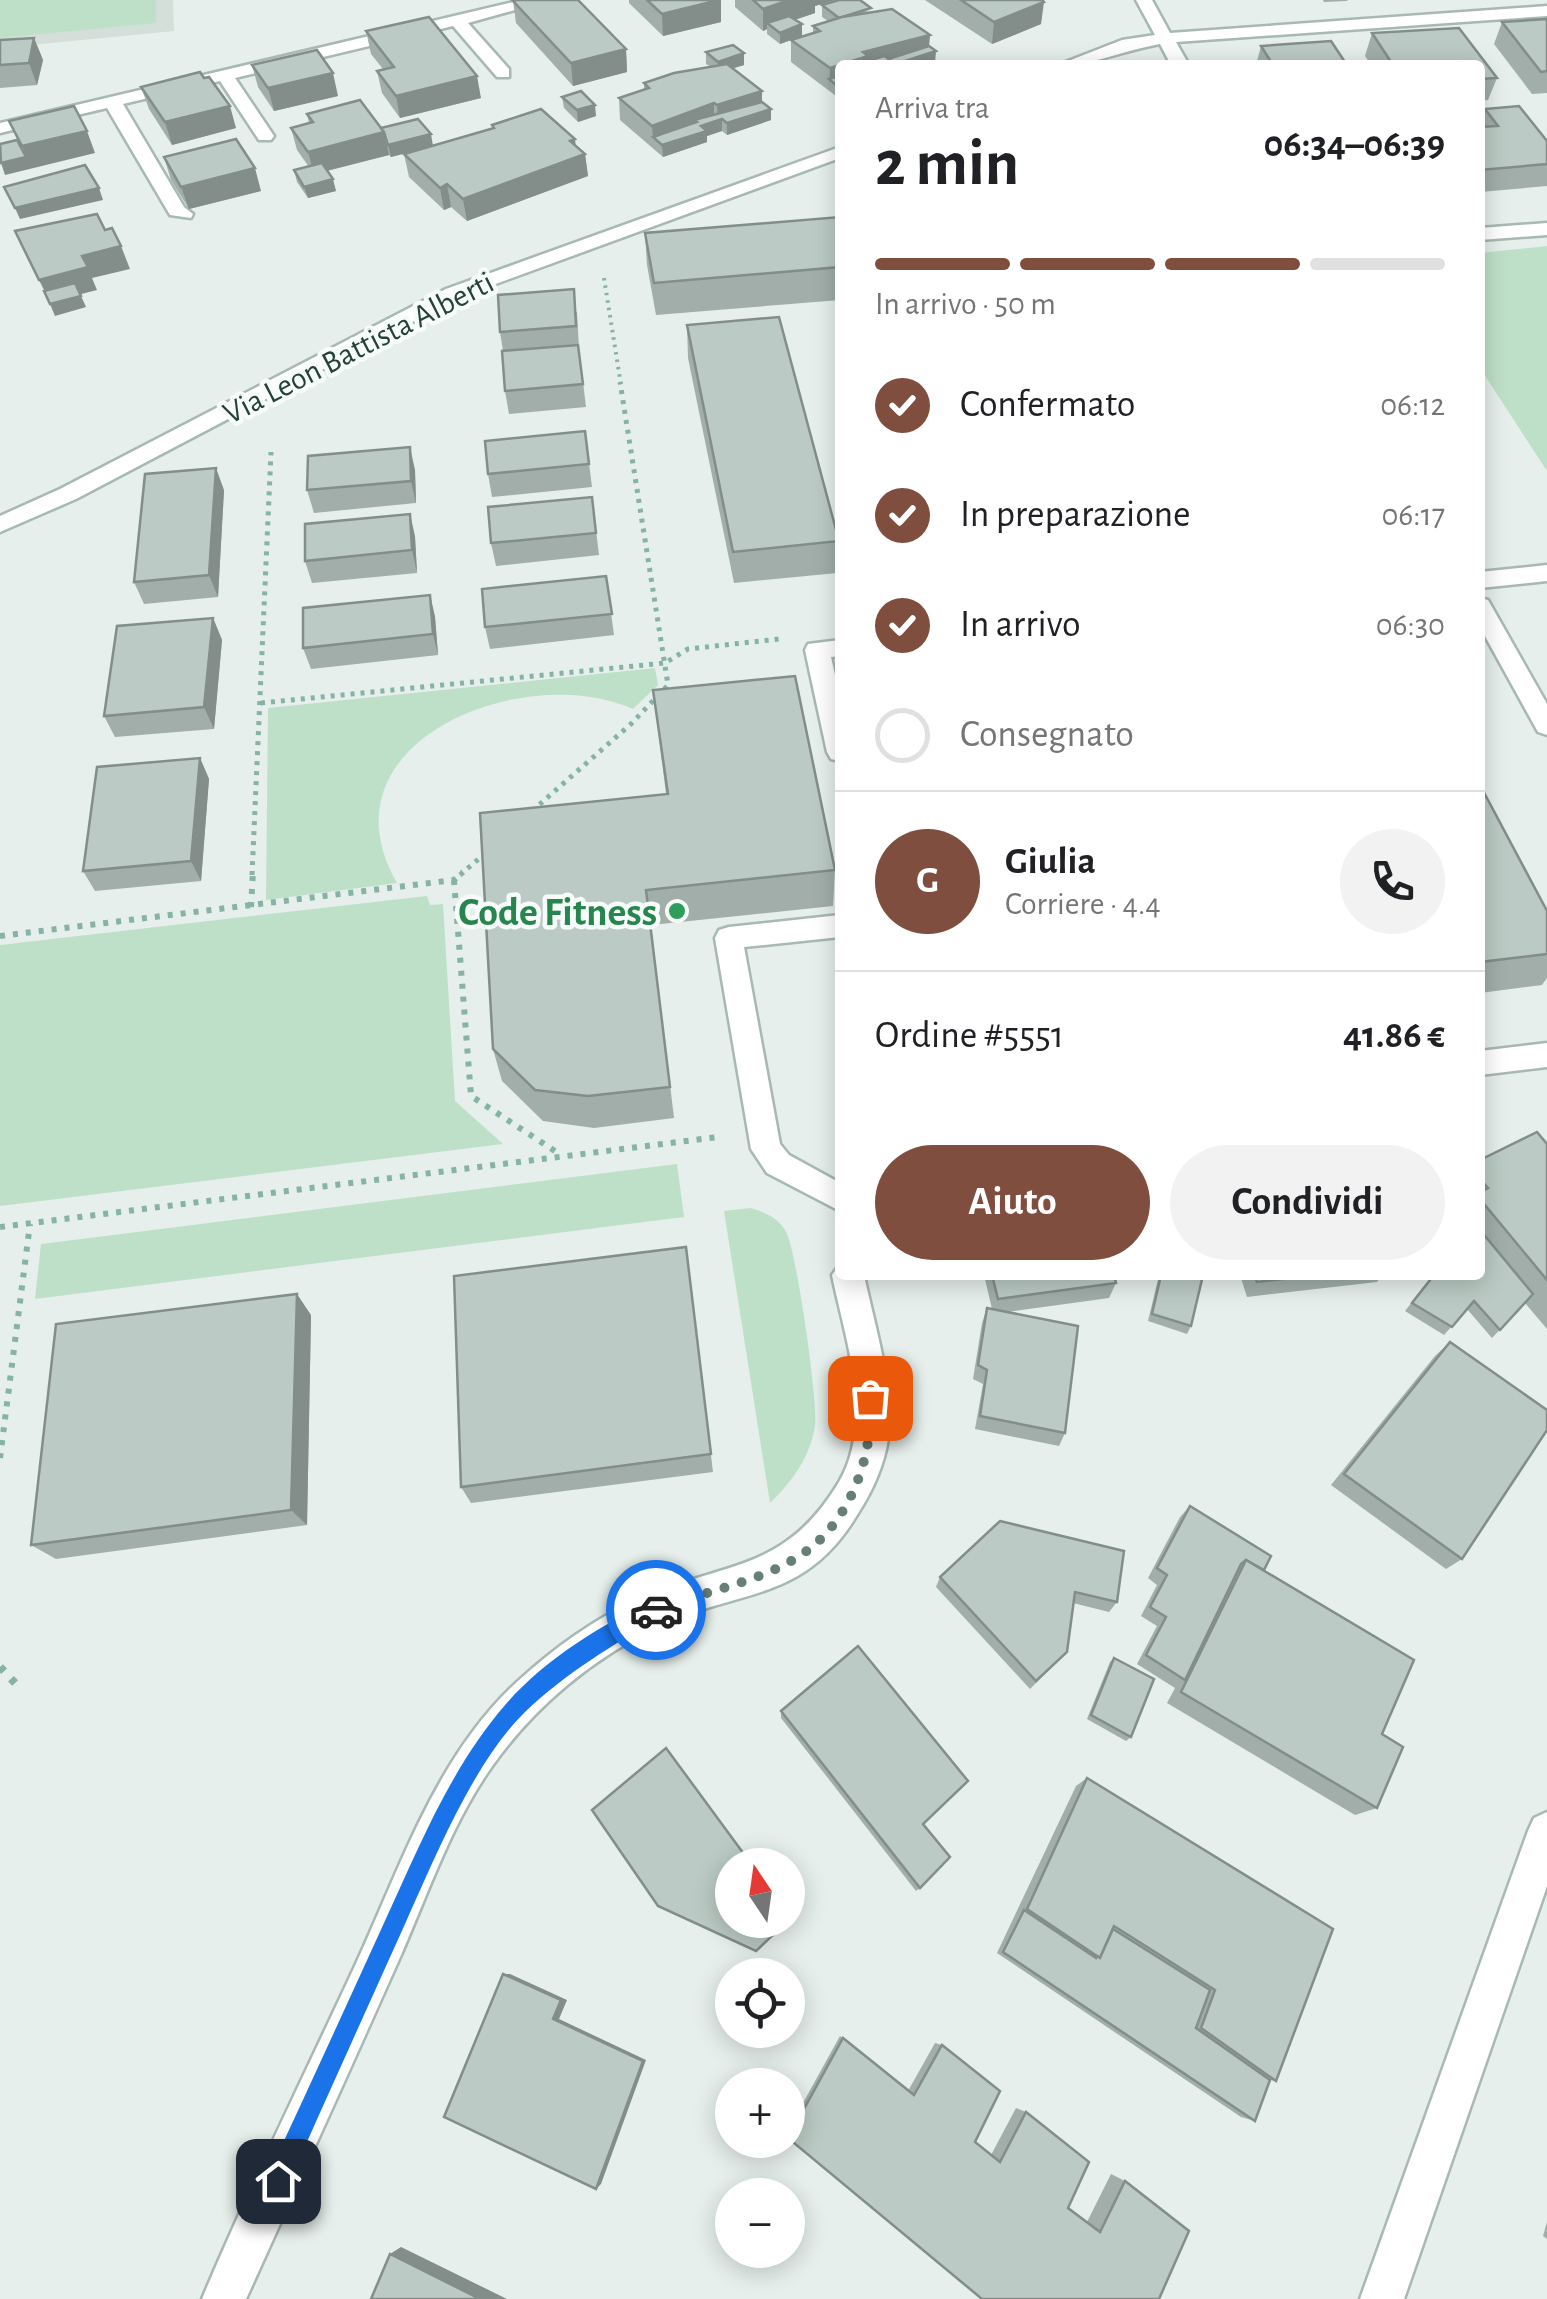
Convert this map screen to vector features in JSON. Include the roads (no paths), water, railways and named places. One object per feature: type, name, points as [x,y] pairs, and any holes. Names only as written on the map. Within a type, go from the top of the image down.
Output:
[{"type":"street","points":[[0,128],[224,75],[416,22],[458,20],[543,0]]},
{"type":"street","points":[[1144,0],[1177,60]]},
{"type":"street","points":[[1082,60],[1128,44],[1165,38],[1547,11]]},
{"type":"street","points":[[458,20],[503,73]]},
{"type":"street","points":[[224,75],[265,136]]},
{"type":"street","points":[[112,101],[178,212],[184,214]]},
{"type":"street","name":"Via Leon Battista Alberti","points":[[0,525],[86,485],[454,293],[835,154]]},
{"type":"street","points":[[1485,234],[1547,229]]},
{"type":"street","points":[[1485,579],[1547,573]]},
{"type":"street","points":[[1485,615],[1547,726]]},
{"type":"street","points":[[829,649],[835,705]]},
{"type":"street","points":[[835,927],[728,938],[766,1149],[778,1164],[835,1195]]},
{"type":"street","points":[[1485,1062],[1547,1055]]},
{"type":"street","points":[[224,2299],[440,1823],[490,1739],[516,1707],[553,1675],[647,1613],[749,1579],[803,1554],[857,1484],[868,1457],[872,1426],[849,1280]]},
{"type":"street","points":[[1382,2299],[1547,1831]]},
{"type":"place","name":"Code Fitness","points":[[677,911]]}]
